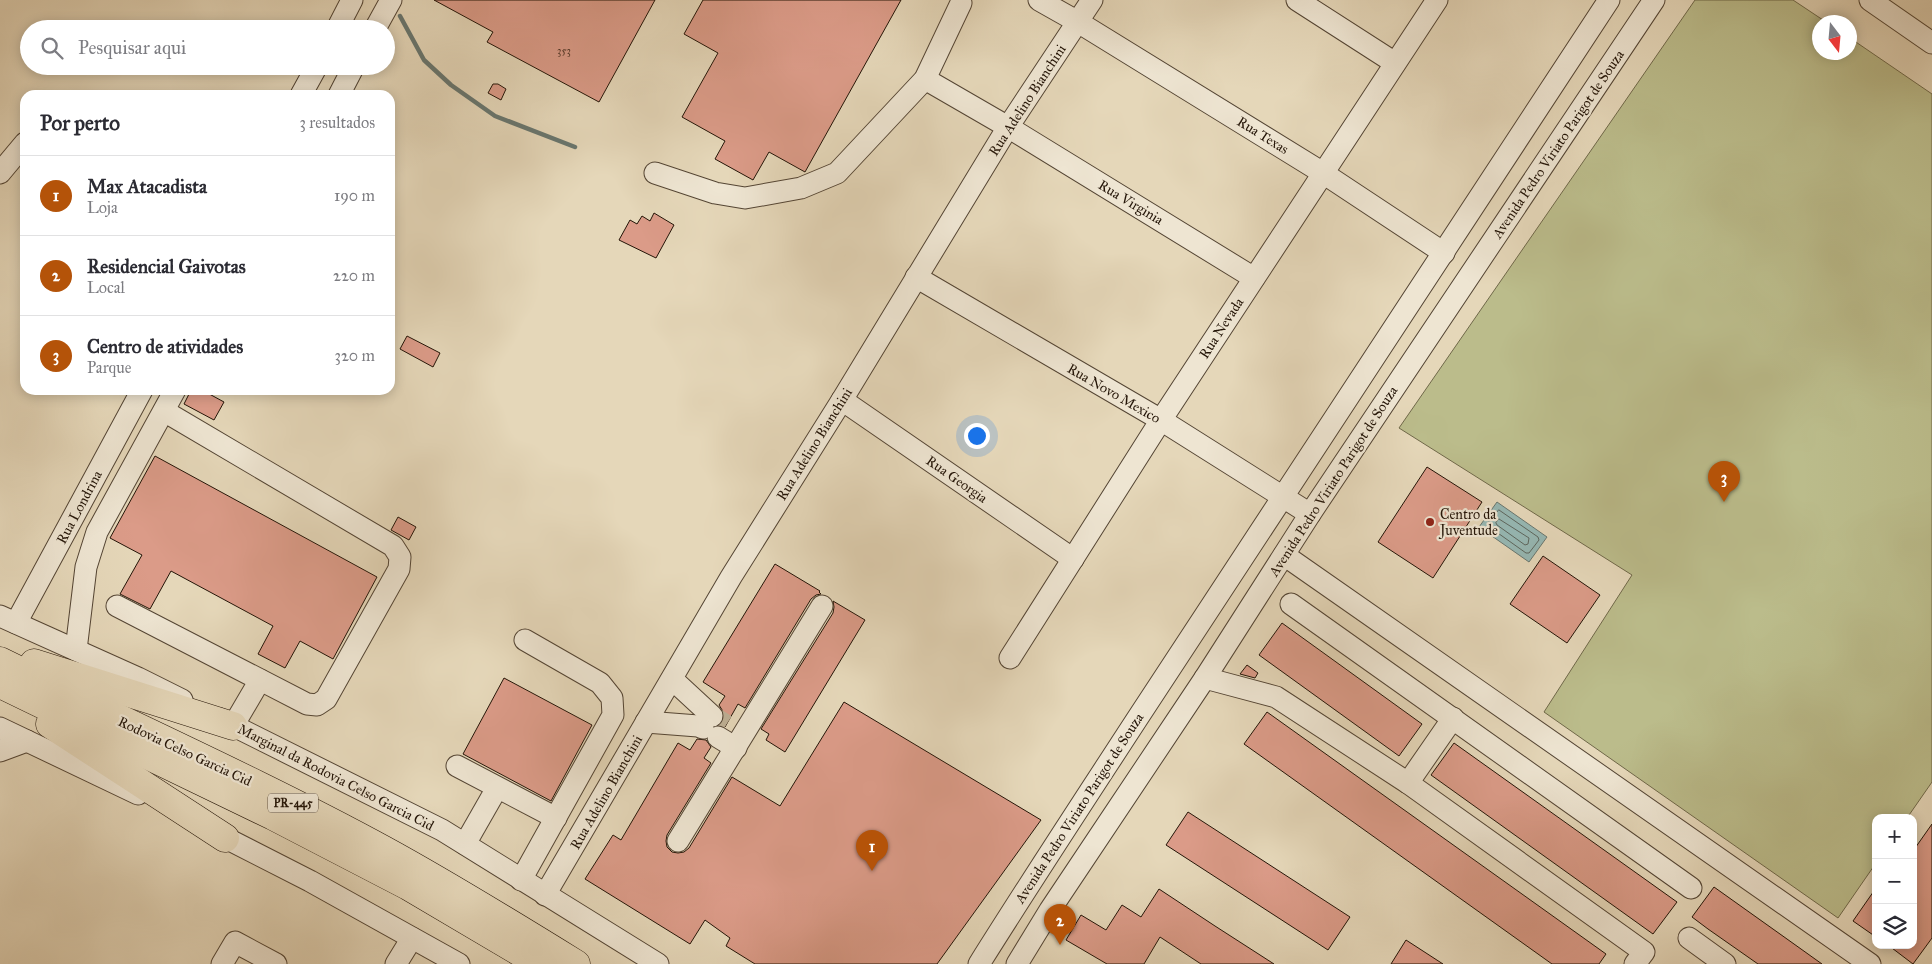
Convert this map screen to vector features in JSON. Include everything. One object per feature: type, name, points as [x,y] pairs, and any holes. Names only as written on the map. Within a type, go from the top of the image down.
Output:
[{"type":"highway","points":[[0,652],[233,726]]},
{"type":"highway","name":"Rodovia Celso Garcia Cid","points":[[0,661],[282,797],[475,901],[576,964]]},
{"type":"highway","name":"Rodovia Celso Garcia Cid","points":[[0,684],[273,816],[408,886],[540,964]]},
{"type":"highway","points":[[0,692],[225,838]]},
{"type":"street","points":[[342,20],[352,0]]},
{"type":"street","points":[[380,20],[391,0]]},
{"type":"street","name":"Rua Texas","points":[[1039,0],[1078,22],[1323,173],[1444,253]]},
{"type":"street","name":"Rua Adelino Bianchini","points":[[546,895],[731,578],[1008,127],[1092,0]]},
{"type":"street","points":[[1297,0],[1395,63]]},
{"type":"street","name":"Rua Nevada","points":[[1010,658],[1161,420],[1437,0]]},
{"type":"street","name":"Avenida Pedro Viriato Parigot de Souza","points":[[979,964],[1043,861],[1609,0]]},
{"type":"street","name":"Avenida Pedro Viriato Parigot de Souza","points":[[1017,964],[1050,910],[1205,678],[1310,514],[1654,0]]},
{"type":"street","points":[[1870,0],[1932,43]]},
{"type":"street","points":[[655,173],[715,193],[745,198],[800,188],[837,173],[925,79],[961,3]]},
{"type":"street","points":[[304,90],[311,75]]},
{"type":"street","points":[[341,90],[349,75]]},
{"type":"street","name":"Rua Virginia","points":[[925,79],[1008,127],[1254,278]]},
{"type":"street","points":[[0,173],[20,149]]},
{"type":"street","name":"Rua Novo Mexico","points":[[916,277],[1161,420],[1310,514]]},
{"type":"street","name":"Rua Londrina","points":[[8,620],[139,395]]},
{"type":"street","points":[[76,650],[86,567],[97,532],[172,395]]},
{"type":"street","name":"Rua Georgia","points":[[842,400],[1072,559]]},
{"type":"street","points":[[117,606],[306,704],[317,705],[326,699],[399,569],[400,557],[393,546],[164,411]]},
{"type":"street","points":[[1284,555],[1870,964]]},
{"type":"street","points":[[1291,604],[1690,888]]},
{"type":"street","points":[[678,841],[723,731],[822,606]]},
{"type":"street","name":"Marginal da Rodovia Celso Garcia Cid","points":[[8,620],[138,678],[442,830],[658,964]]},
{"type":"street","points":[[521,880],[613,715],[612,698],[600,683],[525,640]]},
{"type":"street","points":[[1205,678],[1276,697],[1408,783],[1644,952],[1635,964]]},
{"type":"street","points":[[672,679],[723,731]]},
{"type":"street","points":[[233,726],[260,680]]},
{"type":"street","points":[[1408,783],[1453,718]]},
{"type":"street","points":[[646,722],[698,726],[723,731]]},
{"type":"street","points":[[0,728],[92,771],[310,881],[459,964]]},
{"type":"street","points":[[0,751],[27,741]]},
{"type":"street","points":[[457,766],[556,818]]},
{"type":"street","points":[[465,844],[497,788]]},
{"type":"street","points":[[1043,861],[1058,870],[1050,910]]},
{"type":"street","points":[[396,964],[412,938]]},
{"type":"street","points":[[1689,938],[1725,964]]},
{"type":"street","points":[[222,964],[235,942],[276,964]]},
{"type":"green space","points":[[1695,0],[1793,0],[1816,15],[1812,15],[1812,60],[1857,60],[1857,43],[1932,94],[1932,782],[1910,814],[1872,814],[1872,869],[1838,918],[1544,712],[1632,575],[1399,428]]},
{"type":"water","points":[[1497,502],[1547,537],[1529,562],[1479,527]]},
{"type":"building","points":[[434,0],[655,0],[599,102],[487,42],[493,32]]},
{"type":"building","points":[[703,0],[901,0],[805,172],[769,152],[753,180],[715,159],[725,141],[682,117],[718,53],[684,34]]},
{"type":"building","points":[[493,84],[498,84],[506,89],[501,100],[488,93]]},
{"type":"building","points":[[654,213],[674,225],[656,258],[619,240],[630,220],[637,224],[642,216],[650,221]]},
{"type":"building","points":[[407,336],[440,353],[433,367],[400,349]]},
{"type":"building","points":[[188,395],[211,395],[224,402],[214,420],[184,404]]},
{"type":"building","points":[[155,456],[377,577],[333,659],[300,641],[285,668],[258,654],[273,626],[171,571],[150,609],[120,594],[142,555],[110,538]]},
{"type":"building","name":"Centro da Juventude","points":[[1427,467],[1482,502],[1433,578],[1378,542]]},
{"type":"building","points":[[398,517],[416,527],[409,540],[391,530]]},
{"type":"building","points":[[1543,556],[1600,595],[1567,643],[1510,604]]},
{"type":"building","points":[[775,564],[820,591],[821,594],[811,599],[745,708],[738,704],[725,727],[720,725],[724,719],[724,713],[719,705],[725,696],[703,682]]},
{"type":"building","points":[[833,601],[865,620],[785,752],[766,740],[769,734],[761,729],[833,613]]},
{"type":"building","points":[[1282,623],[1422,724],[1399,756],[1259,655]]},
{"type":"building","points":[[1247,665],[1258,673],[1255,678],[1240,674]]},
{"type":"building","points":[[504,678],[592,725],[551,801],[463,754]]},
{"type":"building","points":[[844,702],[1041,820],[937,964],[755,964],[726,946],[730,938],[705,920],[690,944],[585,879],[613,835],[621,840],[678,743],[690,750],[697,739],[706,740],[711,747],[704,758],[711,763],[667,835],[667,847],[672,852],[678,853],[684,852],[689,848],[732,777],[780,806]]},
{"type":"building","points":[[1267,712],[1606,954],[1599,964],[1552,964],[1244,744]]},
{"type":"building","points":[[1454,743],[1677,902],[1653,934],[1431,775]]},
{"type":"building","points":[[1188,812],[1350,917],[1328,950],[1166,845]]},
{"type":"building","points":[[1932,824],[1932,938],[1913,964],[1893,949],[1917,949],[1917,845]]},
{"type":"building","points":[[1714,887],[1822,964],[1758,964],[1708,929],[1692,917]]},
{"type":"building","points":[[1159,889],[1274,964],[1201,964],[1160,937],[1144,964],[1107,964],[1066,940],[1081,915],[1106,930],[1122,905],[1141,917]]},
{"type":"building","points":[[1872,894],[1872,934],[1853,921]]},
{"type":"building","points":[[1406,940],[1443,964],[1391,964]]},
{"type":"waterway","points":[[400,16],[424,60],[451,85],[495,116],[575,147]]},
{"type":"tunnel","points":[[712,716],[726,725]]},
{"type":"place","name":"Centro de atividades","points":[[1724,502]]},
{"type":"place","name":"Centro da Juventude","points":[[1430,522]]},
{"type":"place","name":"Max Atacadista","points":[[872,871]]},
{"type":"place","name":"Residencial Gaivotas","points":[[1060,945]]}]
